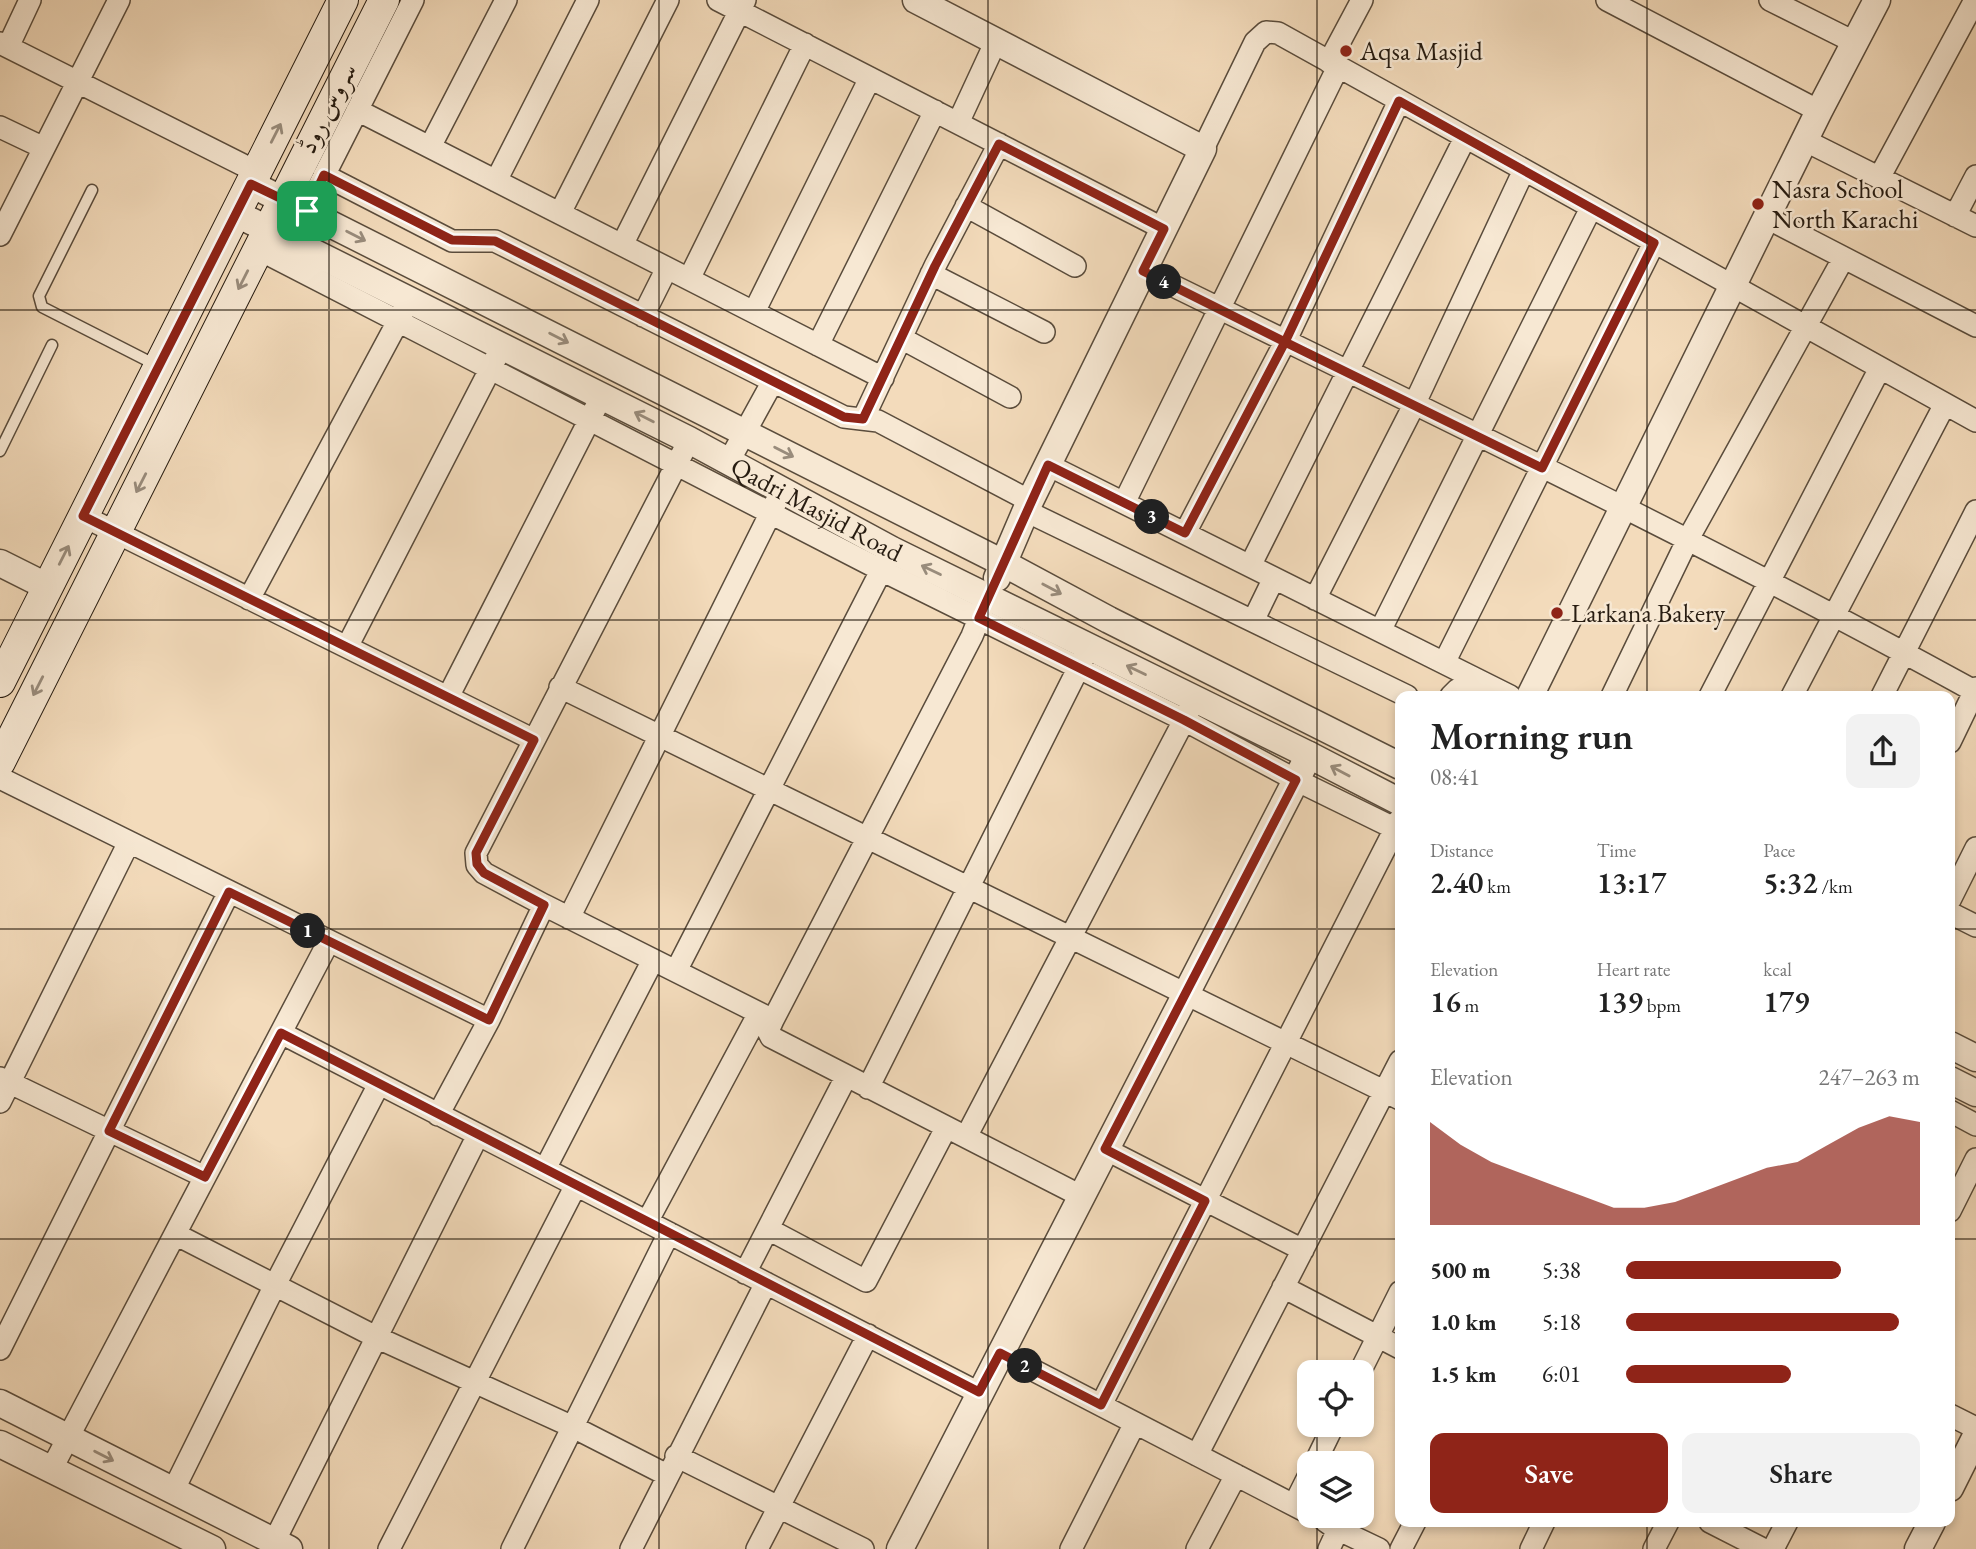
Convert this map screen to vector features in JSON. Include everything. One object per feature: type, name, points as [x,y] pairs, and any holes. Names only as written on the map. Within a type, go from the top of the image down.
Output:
[{"type":"main road","points":[[0,681],[344,0]]},
{"type":"main road","points":[[0,762],[115,533],[273,240],[295,205],[384,0]]},
{"type":"street","points":[[30,0],[4,45],[254,178]]},
{"type":"street","points":[[3,221],[44,148],[119,0]]},
{"type":"street","name":"سروس روڈ","points":[[295,205],[324,175],[412,0]]},
{"type":"street","points":[[430,147],[506,0]]},
{"type":"street","points":[[496,181],[588,0]]},
{"type":"street","points":[[560,213],[668,0]]},
{"type":"street","points":[[718,0],[743,6],[805,44],[1164,229]]},
{"type":"street","points":[[916,0],[1203,149]]},
{"type":"street","points":[[1124,503],[1362,0]]},
{"type":"street","points":[[1607,0],[1819,111]]},
{"type":"street","points":[[1532,691],[1819,111],[1877,0]]},
{"type":"street","points":[[1879,178],[1975,0]]},
{"type":"street","points":[[1776,1],[1856,43]]},
{"type":"street","points":[[622,245],[743,6]]},
{"type":"street","points":[[646,1222],[869,838],[984,608],[1028,506],[1255,42],[1266,32],[1278,33],[1976,421]]},
{"type":"street","points":[[958,123],[996,41]]},
{"type":"street","points":[[689,279],[805,44]]},
{"type":"street","points":[[754,312],[870,78]]},
{"type":"street","points":[[1185,533],[1285,342],[1399,101]]},
{"type":"street","points":[[357,110],[883,378]]},
{"type":"street","points":[[818,345],[934,111]]},
{"type":"street","points":[[0,127],[44,148]]},
{"type":"street","points":[[1250,566],[1465,138]]},
{"type":"street","points":[[1806,141],[1976,226]]},
{"type":"street","points":[[863,419],[931,274],[999,144]]},
{"type":"street","points":[[1315,598],[1414,405],[1524,170]]},
{"type":"street","points":[[324,175],[452,240],[495,241],[844,417],[878,421],[1028,506],[1397,691]]},
{"type":"street","points":[[1955,216],[1976,176]]},
{"type":"street","name":"Qadri Masjid Road","points":[[254,178],[295,205],[1395,763]]},
{"type":"street","points":[[966,206],[1075,266]]},
{"type":"street","points":[[1380,631],[1591,208]]},
{"type":"street","name":"Qadri Masjid Road","points":[[235,213],[273,240],[403,312],[683,452],[729,461],[778,500],[886,560],[1189,710],[1309,755],[1395,799]]},
{"type":"street","points":[[1767,218],[1976,326]]},
{"type":"street","points":[[1444,663],[1654,243]]},
{"type":"street","points":[[1614,691],[1688,541],[1843,259]]},
{"type":"street","points":[[643,316],[667,268]]},
{"type":"street","points":[[1143,271],[1688,541],[1975,690],[1955,731]]},
{"type":"street","points":[[931,274],[1044,332]]},
{"type":"street","points":[[248,599],[403,312]]},
{"type":"street","points":[[901,338],[1010,397]]},
{"type":"street","points":[[347,648],[496,357]]},
{"type":"street","points":[[1713,691],[1880,368]]},
{"type":"street","points":[[729,461],[773,381]]},
{"type":"street","points":[[1795,691],[1945,404]]},
{"type":"street","points":[[448,698],[596,407]]},
{"type":"street","points":[[569,918],[778,500],[683,452],[476,853],[477,864],[484,873],[544,905],[569,918],[766,1016]]},
{"type":"street","points":[[1048,465],[1500,691]]},
{"type":"street","points":[[1884,691],[1976,511]]},
{"type":"street","points":[[83,516],[534,740]]},
{"type":"street","points":[[676,971],[886,560]]},
{"type":"street","points":[[0,563],[48,587]]},
{"type":"street","points":[[1253,621],[1274,578]]},
{"type":"street","points":[[868,1088],[1084,657]]},
{"type":"street","points":[[1456,691],[1475,679]]},
{"type":"street","points":[[560,687],[1392,1095],[1303,1250],[1197,1455]]},
{"type":"street","points":[[768,1229],[866,1281],[1070,937],[1189,710],[1296,780],[1395,825]]},
{"type":"street","points":[[900,1549],[1309,755]]},
{"type":"street","points":[[0,778],[489,1020]]},
{"type":"street","points":[[1101,1405],[1395,832]]},
{"type":"street","points":[[129,842],[3,1087],[109,1131],[205,1177]]},
{"type":"street","points":[[1955,890],[1976,848]]},
{"type":"street","points":[[0,1349],[229,892]]},
{"type":"street","points":[[438,1115],[489,1020],[544,905]]},
{"type":"street","points":[[1955,916],[1976,926]]},
{"type":"street","points":[[51,1469],[329,941]]},
{"type":"street","points":[[545,1169],[653,960]]},
{"type":"street","points":[[766,1016],[771,1037],[1081,1196]]},
{"type":"street","points":[[281,1033],[979,1392]]},
{"type":"street","points":[[1955,1048],[1976,1058]]},
{"type":"street","points":[[745,1273],[846,1077]]},
{"type":"street","points":[[1955,1082],[1976,1093]]},
{"type":"street","points":[[173,1491],[275,1285],[380,1084]]},
{"type":"street","points":[[1955,1114],[1976,1125]]},
{"type":"street","points":[[0,1403],[281,1545],[377,1338],[478,1135]]},
{"type":"street","points":[[1105,1149],[1303,1250]]},
{"type":"street","points":[[1955,1201],[1976,1160]]},
{"type":"street","points":[[389,1549],[576,1185]]},
{"type":"street","points":[[512,1549],[669,1233]]},
{"type":"street","points":[[176,1234],[377,1338],[573,1427],[779,1507],[863,1549]]},
{"type":"street","points":[[631,1549],[766,1283]]},
{"type":"street","points":[[1283,1287],[1395,1346]]},
{"type":"street","points":[[1366,1360],[1395,1302]]},
{"type":"street","points":[[757,1549],[868,1335]]},
{"type":"street","points":[[1000,1353],[1297,1507]]},
{"type":"street","points":[[1955,1418],[1976,1429]]},
{"type":"street","points":[[1071,1549],[1135,1423]]},
{"type":"street","points":[[1955,1478],[1976,1436]]},
{"type":"street","points":[[0,1444],[212,1549]]},
{"type":"street","points":[[1197,1549],[1236,1475]]},
{"type":"street","points":[[1401,1549],[1412,1527]]},
{"type":"street","points":[[1531,1549],[1542,1527]]},
{"type":"street","points":[[1654,1549],[1665,1527]]},
{"type":"street","points":[[1720,1527],[1763,1549]]},
{"type":"street","points":[[1773,1549],[1784,1527]]},
{"type":"street","points":[[1921,1548],[1930,1527]]},
{"type":"street","points":[[1329,1549],[1336,1534],[1335,1528]]},
{"type":"street","points":[[1335,1528],[1379,1549]]},
{"type":"lane","points":[[92,190],[39,296],[40,303],[42,307],[159,366]]},
{"type":"lane","points":[[0,451],[52,345]]},
{"type":"place","name":"Aqsa Masjid","points":[[1346,51]]},
{"type":"place","name":"Nasra School North Karachi","points":[[1758,204]]},
{"type":"place","name":"Larkana Bakery","points":[[1557,613]]},
{"type":"route","points":[[307,211],[251,184],[83,516],[534,740],[476,853],[477,864],[484,873],[544,905],[489,1020],[229,892],[109,1131],[205,1177],[281,1033],[979,1392],[1000,1353],[1101,1405],[1205,1201],[1105,1149],[1296,780],[1184,720],[979,618],[1026,510],[1048,465],[1185,533],[1285,342],[1542,468],[1654,243],[1399,101],[1285,342],[1143,271],[1164,229],[999,144],[935,266],[863,419],[844,417],[495,241],[452,240],[324,175],[307,211]]}]
